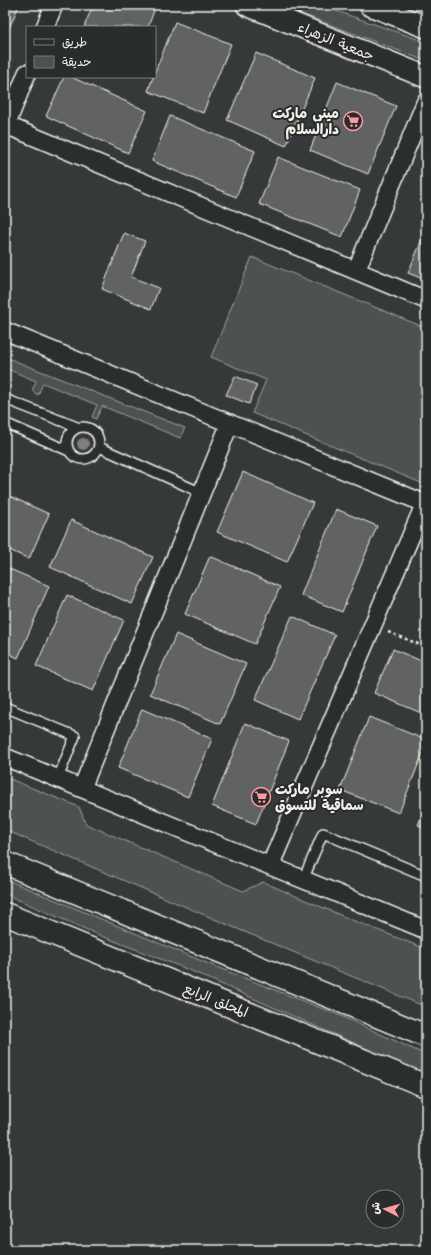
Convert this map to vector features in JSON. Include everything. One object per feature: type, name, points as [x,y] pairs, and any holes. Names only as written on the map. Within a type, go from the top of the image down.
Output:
[{"type":"main road","points":[[5,863],[426,1036]]},
{"type":"main road","name":"المحلق الرابع","points":[[5,914],[426,1086]]},
{"type":"street","points":[[45,26],[54,5]]},
{"type":"street","name":"جمعية الزهراء","points":[[247,5],[426,77]]},
{"type":"street","points":[[370,5],[426,27]]},
{"type":"street","points":[[26,76],[6,127],[426,300]]},
{"type":"street","points":[[356,271],[426,102]]},
{"type":"street","points":[[5,331],[426,504],[270,866]]},
{"type":"street","points":[[82,788],[230,423]]},
{"type":"street","points":[[5,757],[426,930]]},
{"type":"lane","points":[[5,399],[77,428],[87,427],[92,429],[99,437],[100,442],[99,447],[93,456],[82,459],[72,455],[69,451],[67,440],[69,434],[77,428]]},
{"type":"lane","points":[[5,423],[69,451]]},
{"type":"lane","points":[[99,447],[202,493]]},
{"type":"lane","points":[[5,707],[75,736],[58,778]]},
{"type":"lane","points":[[303,880],[323,833],[426,876]]},
{"type":"path","points":[[373,626],[426,647]]},
{"type":"green space","points":[[278,5],[319,5],[426,42],[426,61]]},
{"type":"green space","points":[[252,257],[426,328],[426,485],[252,413],[266,380],[211,357]]},
{"type":"green space","points":[[5,357],[185,428],[180,438],[102,406],[96,419],[92,417],[97,405],[43,383],[38,395],[32,391],[36,381],[5,368]]},
{"type":"green space","points":[[5,777],[79,807],[86,824],[243,891],[263,882],[352,920],[426,949],[426,1007],[5,830]]},
{"type":"green space","points":[[5,879],[214,966],[341,1016],[426,1055],[426,1075],[189,970],[99,935],[5,894]]},
{"type":"building","points":[[5,5],[19,5],[5,38]]},
{"type":"building","points":[[93,5],[148,5],[155,8],[148,26],[84,26]]},
{"type":"building","points":[[175,22],[231,44],[203,113],[148,91],[153,78],[156,78],[156,70]]},
{"type":"building","points":[[256,53],[315,78],[286,146],[227,120]]},
{"type":"building","points":[[64,78],[73,78],[147,111],[128,153],[46,116]]},
{"type":"building","points":[[337,82],[396,106],[368,174],[310,150]]},
{"type":"building","points":[[170,116],[255,151],[236,197],[152,161]]},
{"type":"building","points":[[278,157],[360,190],[342,237],[259,204]]},
{"type":"building","points":[[426,230],[426,280],[408,273]]},
{"type":"building","points":[[124,233],[145,241],[131,277],[159,288],[151,309],[102,289]]},
{"type":"building","points":[[235,376],[257,385],[249,404],[226,395]]},
{"type":"building","points":[[243,472],[313,503],[287,562],[217,532]]},
{"type":"building","points":[[5,494],[49,514],[29,559],[5,548]]},
{"type":"building","points":[[336,509],[377,526],[342,612],[301,595]]},
{"type":"building","points":[[71,520],[153,557],[132,604],[50,567]]},
{"type":"building","points":[[210,556],[280,587],[255,644],[185,614]]},
{"type":"building","points":[[5,567],[49,586],[18,658],[5,652]]},
{"type":"building","points":[[67,595],[124,620],[93,691],[36,666]]},
{"type":"building","points":[[292,616],[335,635],[298,719],[255,700]]},
{"type":"building","points":[[176,634],[246,664],[220,724],[150,694]]},
{"type":"building","points":[[393,649],[426,663],[426,715],[374,693]]},
{"type":"building","points":[[142,709],[212,739],[188,797],[118,768]]},
{"type":"building","points":[[369,717],[426,740],[426,745],[399,813],[340,790]]},
{"type":"building","points":[[245,723],[289,741],[256,824],[212,806]]},
{"type":"building","points":[[426,805],[426,828],[418,825]]},
{"type":"place","name":"ميني ماركت دارالسلام","points":[[353,121]]},
{"type":"place","name":"سوبر ماركت سماقية للتسوق","points":[[261,797]]}]
